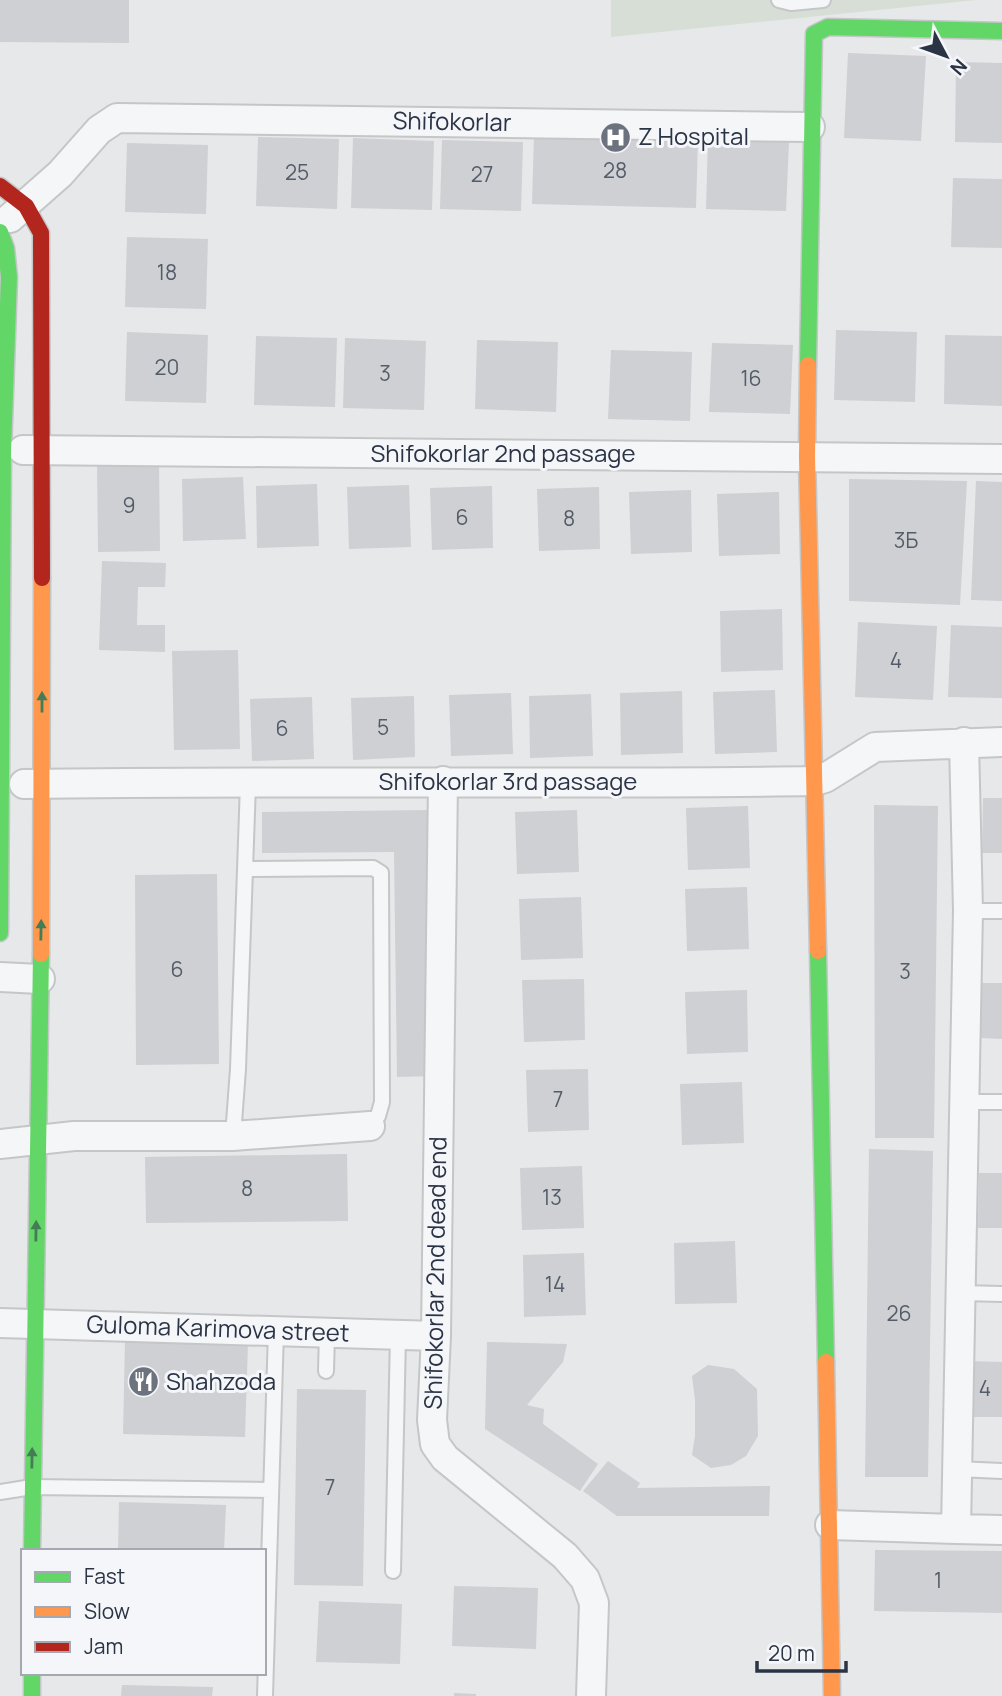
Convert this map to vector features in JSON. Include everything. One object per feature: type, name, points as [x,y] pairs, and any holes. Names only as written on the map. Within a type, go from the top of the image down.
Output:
[{"type":"street","points":[[832,1696],[807,457],[810,127],[814,34],[828,27],[1002,31]]},
{"type":"street","name":"Shifokorlar","points":[[26,206],[60,174],[99,130],[117,118],[810,127]]},
{"type":"street","points":[[0,186],[26,206],[41,233],[43,783],[32,1549]]},
{"type":"street","points":[[0,225],[26,206]]},
{"type":"street","points":[[0,232],[6,248],[9,277],[3,449],[1,732],[4,784],[0,933]]},
{"type":"street","name":"Shifokorlar 2nd passage","points":[[3,449],[41,452],[1002,459]]},
{"type":"street","points":[[1,732],[43,731]]},
{"type":"street","points":[[956,1529],[968,911],[964,742]]},
{"type":"street","name":"Shifokorlar 3rd passage","points":[[4,784],[815,781],[825,778],[875,747],[1002,742]]},
{"type":"street","name":"Shifokorlar 2nd dead end","points":[[443,781],[436,1336],[432,1420],[435,1444],[445,1458],[565,1556],[585,1580],[594,1604],[591,1696]]},
{"type":"street","points":[[0,977],[40,979]]},
{"type":"street","points":[[0,1144],[74,1136],[233,1136],[370,1126]]},
{"type":"street","name":"Guloma Karimova street","points":[[0,1323],[436,1336]]},
{"type":"street","points":[[830,1525],[1002,1530]]},
{"type":"street","points":[[32,1675],[32,1696]]},
{"type":"lane","points":[[779,0],[791,3],[823,0]]},
{"type":"lane","points":[[233,1136],[238,1069],[248,783]]},
{"type":"lane","points":[[246,869],[373,868],[381,873],[382,1102],[378,1116],[370,1126]]},
{"type":"lane","points":[[968,911],[1002,911]]},
{"type":"lane","points":[[964,1102],[1002,1102]]},
{"type":"lane","points":[[961,1293],[1002,1294]]},
{"type":"lane","points":[[266,1662],[276,1331]]},
{"type":"lane","points":[[326,1371],[327,1333]]},
{"type":"lane","points":[[393,1572],[398,1335]]},
{"type":"lane","points":[[957,1469],[1002,1471]]},
{"type":"lane","points":[[0,1492],[32,1487],[271,1490]]},
{"type":"lane","points":[[265,1696],[266,1675]]},
{"type":"shaded area","points":[[611,0],[976,0],[611,37]]},
{"type":"building","points":[[0,0],[129,0],[129,43],[0,42]]},
{"type":"building","points":[[848,53],[926,56],[921,141],[844,138]]},
{"type":"building","points":[[956,62],[1002,63],[1002,143],[955,142]]},
{"type":"building","points":[[534,135],[698,139],[696,208],[532,204]]},
{"type":"building","points":[[258,137],[339,139],[337,209],[256,206]]},
{"type":"building","points":[[353,138],[434,141],[432,210],[351,208]]},
{"type":"building","points":[[708,139],[789,142],[786,211],[706,209]]},
{"type":"building","points":[[442,140],[523,142],[521,211],[440,209]]},
{"type":"building","points":[[127,143],[208,145],[206,214],[125,212]]},
{"type":"building","points":[[953,178],[1002,179],[1002,248],[951,247]]},
{"type":"building","points":[[127,237],[208,239],[206,309],[125,307]]},
{"type":"building","points":[[836,330],[917,332],[915,402],[834,400]]},
{"type":"building","points":[[127,332],[208,335],[206,403],[125,401]]},
{"type":"building","points":[[945,335],[1002,336],[1002,406],[944,404]]},
{"type":"building","points":[[256,336],[337,338],[335,407],[254,405]]},
{"type":"building","points":[[345,338],[426,341],[424,410],[343,408]]},
{"type":"building","points":[[477,340],[558,342],[556,412],[475,409]]},
{"type":"building","points":[[712,343],[793,345],[790,414],[709,412]]},
{"type":"building","points":[[611,350],[692,352],[690,421],[608,419]]},
{"type":"building","points":[[159,460],[160,551],[98,552],[97,461]]},
{"type":"building","points":[[243,477],[246,539],[183,541],[182,479]]},
{"type":"building","points":[[849,479],[967,481],[960,605],[849,601]]},
{"type":"building","points":[[976,481],[1002,482],[1002,601],[971,600]]},
{"type":"building","points":[[317,484],[319,546],[257,548],[256,486]]},
{"type":"building","points":[[409,485],[411,547],[349,549],[347,487]]},
{"type":"building","points":[[492,486],[493,548],[432,550],[430,488]]},
{"type":"building","points":[[599,487],[600,549],[539,551],[537,489]]},
{"type":"building","points":[[691,490],[692,552],[631,554],[629,492]]},
{"type":"building","points":[[779,492],[780,554],[719,556],[717,494]]},
{"type":"building","points":[[102,561],[166,563],[165,587],[138,587],[137,625],[165,625],[165,652],[99,650]]},
{"type":"building","points":[[782,609],[783,670],[721,672],[720,611]]},
{"type":"building","points":[[858,622],[937,626],[933,700],[855,697]]},
{"type":"building","points":[[951,625],[1002,627],[1002,698],[948,697]]},
{"type":"building","points":[[238,650],[240,749],[174,750],[172,651]]},
{"type":"building","points":[[775,690],[777,752],[715,754],[713,692]]},
{"type":"building","points":[[682,691],[683,753],[621,755],[620,693]]},
{"type":"building","points":[[511,693],[513,754],[451,756],[449,695]]},
{"type":"building","points":[[591,694],[593,756],[530,758],[529,696]]},
{"type":"building","points":[[414,696],[415,757],[353,760],[351,698]]},
{"type":"building","points":[[312,697],[314,759],[252,761],[250,699]]},
{"type":"building","points":[[983,798],[1002,798],[1002,853],[982,853]]},
{"type":"building","points":[[874,805],[938,806],[934,1138],[875,1138]]},
{"type":"building","points":[[748,806],[750,868],[688,870],[686,808]]},
{"type":"building","points":[[430,810],[434,1076],[397,1077],[394,852],[262,853],[262,812]]},
{"type":"building","points":[[577,810],[579,872],[517,874],[515,812]]},
{"type":"building","points":[[217,874],[219,1064],[136,1065],[135,875]]},
{"type":"building","points":[[747,887],[749,949],[687,951],[685,889]]},
{"type":"building","points":[[581,897],[583,958],[521,960],[519,899]]},
{"type":"building","points":[[584,979],[585,1040],[524,1042],[522,980]]},
{"type":"building","points":[[982,983],[1002,983],[1002,1039],[981,1038]]},
{"type":"building","points":[[747,990],[748,1052],[687,1054],[685,992]]},
{"type":"building","points":[[588,1069],[589,1130],[528,1132],[526,1070]]},
{"type":"building","points":[[742,1082],[744,1143],[682,1145],[680,1084]]},
{"type":"building","points":[[869,1149],[933,1151],[928,1477],[865,1477]]},
{"type":"building","points":[[347,1154],[348,1221],[146,1223],[145,1157]]},
{"type":"building","points":[[582,1166],[584,1228],[522,1230],[520,1168]]},
{"type":"building","points":[[979,1173],[1002,1173],[1002,1228],[978,1228]]},
{"type":"building","points":[[735,1241],[737,1303],[675,1304],[674,1243]]},
{"type":"building","points":[[584,1253],[586,1315],[524,1317],[523,1255]]},
{"type":"building","points":[[125,1339],[248,1342],[245,1437],[123,1434]]},
{"type":"building","points":[[487,1342],[567,1344],[563,1362],[527,1405],[544,1409],[543,1424],[598,1464],[580,1491],[485,1429]]},
{"type":"building","points":[[968,1361],[1002,1362],[1002,1417],[967,1417]]},
{"type":"building","points":[[708,1365],[734,1369],[757,1389],[758,1436],[746,1456],[731,1465],[711,1468],[692,1455],[695,1400],[692,1376]]},
{"type":"building","points":[[297,1389],[366,1390],[363,1586],[294,1585]]},
{"type":"building","points":[[608,1461],[640,1483],[637,1488],[770,1486],[769,1516],[617,1516],[583,1491]]},
{"type":"building","points":[[119,1502],[226,1505],[224,1549],[118,1549]]},
{"type":"building","points":[[875,1550],[1002,1551],[1002,1613],[874,1611]]},
{"type":"building","points":[[454,1586],[538,1588],[536,1649],[452,1646]]},
{"type":"building","points":[[319,1601],[402,1604],[400,1664],[316,1662]]},
{"type":"building","points":[[122,1685],[213,1687],[212,1696],[121,1696]]},
{"type":"building","points":[[454,1693],[476,1694],[476,1696],[454,1696]]},
{"type":"traffic: fast","points":[[808,365],[814,34],[828,27],[1002,31]]},
{"type":"traffic: fast","points":[[0,232],[6,248],[9,277],[3,451],[0,933]]},
{"type":"traffic: fast","points":[[818,951],[826,1362]]},
{"type":"traffic: fast","points":[[32,1549],[41,954]]},
{"type":"traffic: fast","points":[[32,1675],[32,1696]]},
{"type":"traffic: slow","points":[[808,365],[807,457],[818,951]]},
{"type":"traffic: slow","points":[[41,954],[42,578]]},
{"type":"traffic: slow","points":[[826,1362],[832,1696]]},
{"type":"traffic: jam","points":[[0,186],[26,206],[41,233],[42,578]]},
{"type":"place","name":"Z Hospital","points":[[615,137]]},
{"type":"place","name":"Shahzoda","points":[[143,1382]]}]
